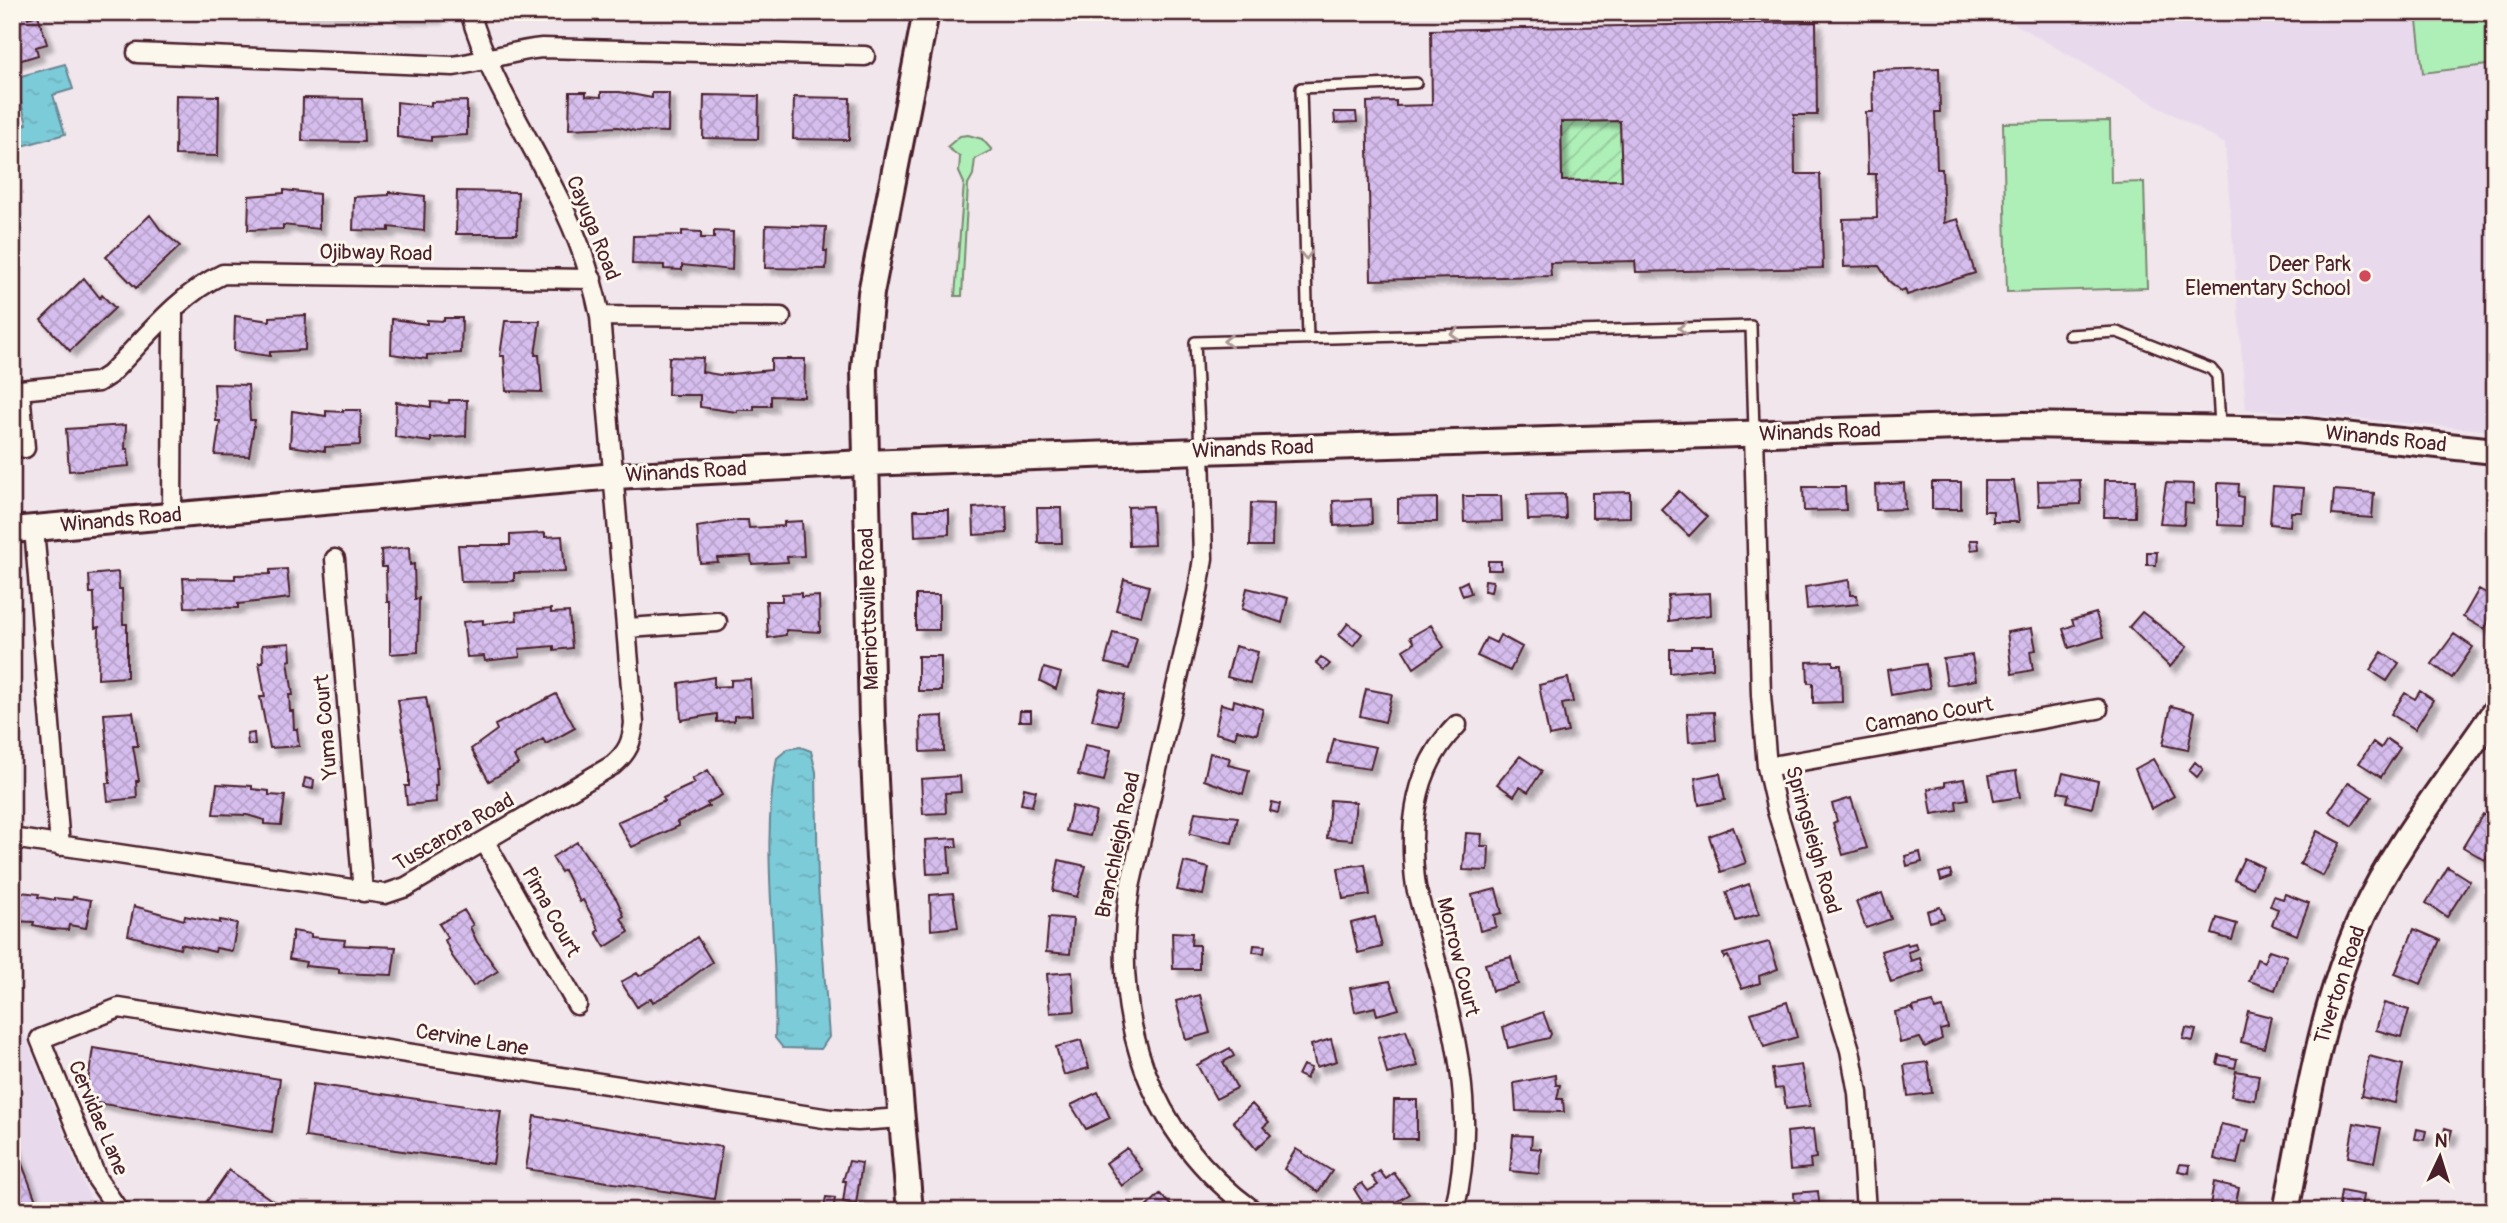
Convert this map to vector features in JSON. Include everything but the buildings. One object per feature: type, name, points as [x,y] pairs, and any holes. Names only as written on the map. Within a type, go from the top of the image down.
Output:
[{"type":"street","name":"Cayuga Road","points":[[470,12],[487,61],[557,193],[592,279],[600,316],[615,477]]},
{"type":"street","name":"Marriottsville Road","points":[[910,1211],[879,859],[864,369],[871,293],[926,12]]},
{"type":"street","points":[[137,53],[453,66],[541,48],[865,56]]},
{"type":"street","name":"Ojibway Road","points":[[25,448],[20,390],[98,382],[109,375],[173,312],[211,280],[234,273],[592,279]]},
{"type":"street","points":[[172,517],[173,312]]},
{"type":"street","points":[[600,316],[781,317]]},
{"type":"street","name":"Winands Road","points":[[23,528],[615,477],[865,463],[2023,425],[2296,430],[2495,451]]},
{"type":"street","name":"Springsleigh Road","points":[[1754,434],[1761,695],[1768,766],[1777,811],[1850,1050],[1858,1093],[1866,1211]]},
{"type":"street","name":"Branchleigh Road","points":[[1200,451],[1203,558],[1130,887],[1124,936],[1125,998],[1143,1067],[1180,1138],[1203,1167],[1254,1211]]},
{"type":"street","name":"Tuscarora Road","points":[[12,838],[385,894],[406,887],[485,842],[613,765],[626,754],[632,741],[634,723],[628,628],[615,477]]},
{"type":"street","points":[[23,528],[60,846]]},
{"type":"street","name":"Yuma Court","points":[[335,559],[363,892]]},
{"type":"street","points":[[628,628],[717,622]]},
{"type":"street","name":"Camano Court","points":[[1768,766],[2098,709]]},
{"type":"street","name":"Tiverton Road","points":[[2287,1211],[2319,1048],[2336,983],[2362,916],[2392,862],[2495,711]]},
{"type":"street","name":"Morrow Court","points":[[1454,1211],[1462,1179],[1465,1147],[1466,1105],[1461,1060],[1416,887],[1412,859],[1413,825],[1427,763],[1440,742],[1457,725]]},
{"type":"street","name":"Pima Court","points":[[485,842],[577,1005]]},
{"type":"street","name":"Cervine Lane","points":[[40,1039],[119,1008],[830,1119],[858,1121],[902,1118]]},
{"type":"street","name":"Cervidae Lane","points":[[40,1039],[97,1179],[118,1211]]},
{"type":"lane","points":[[1308,339],[1301,88],[1416,83]]},
{"type":"lane","points":[[1200,451],[1195,342],[1751,326],[1754,434]]},
{"type":"lane","points":[[2070,335],[2116,332],[2211,369],[2217,376],[2220,427]]},
{"type":"shaded area","name":"Deer Park Elementary School","points":[[1994,12],[2495,12],[2495,431],[2246,409],[2225,144]]},
{"type":"shaded area","points":[[12,1003],[95,1211],[12,1211]]},
{"type":"green space","points":[[2416,12],[2495,12],[2495,64],[2423,73]]},
{"type":"green space","points":[[1620,121],[1622,180],[1562,181],[1561,122]]},
{"type":"green space","points":[[2110,121],[2111,183],[2144,182],[2147,288],[2007,292],[2003,123]]},
{"type":"green space","points":[[960,136],[982,139],[992,150],[975,159],[973,175],[968,184],[962,296],[955,296],[964,183],[959,172],[960,157],[947,147]]},
{"type":"water","points":[[65,64],[73,89],[53,95],[65,134],[12,149],[12,128],[27,124],[14,78]]},
{"type":"water","points":[[800,747],[811,751],[816,772],[818,887],[829,1037],[821,1049],[783,1048],[775,1038],[770,863],[772,793],[777,758],[788,749]]},
{"type":"place","name":"Deer Park Elementary School","points":[[2365,276]]}]
